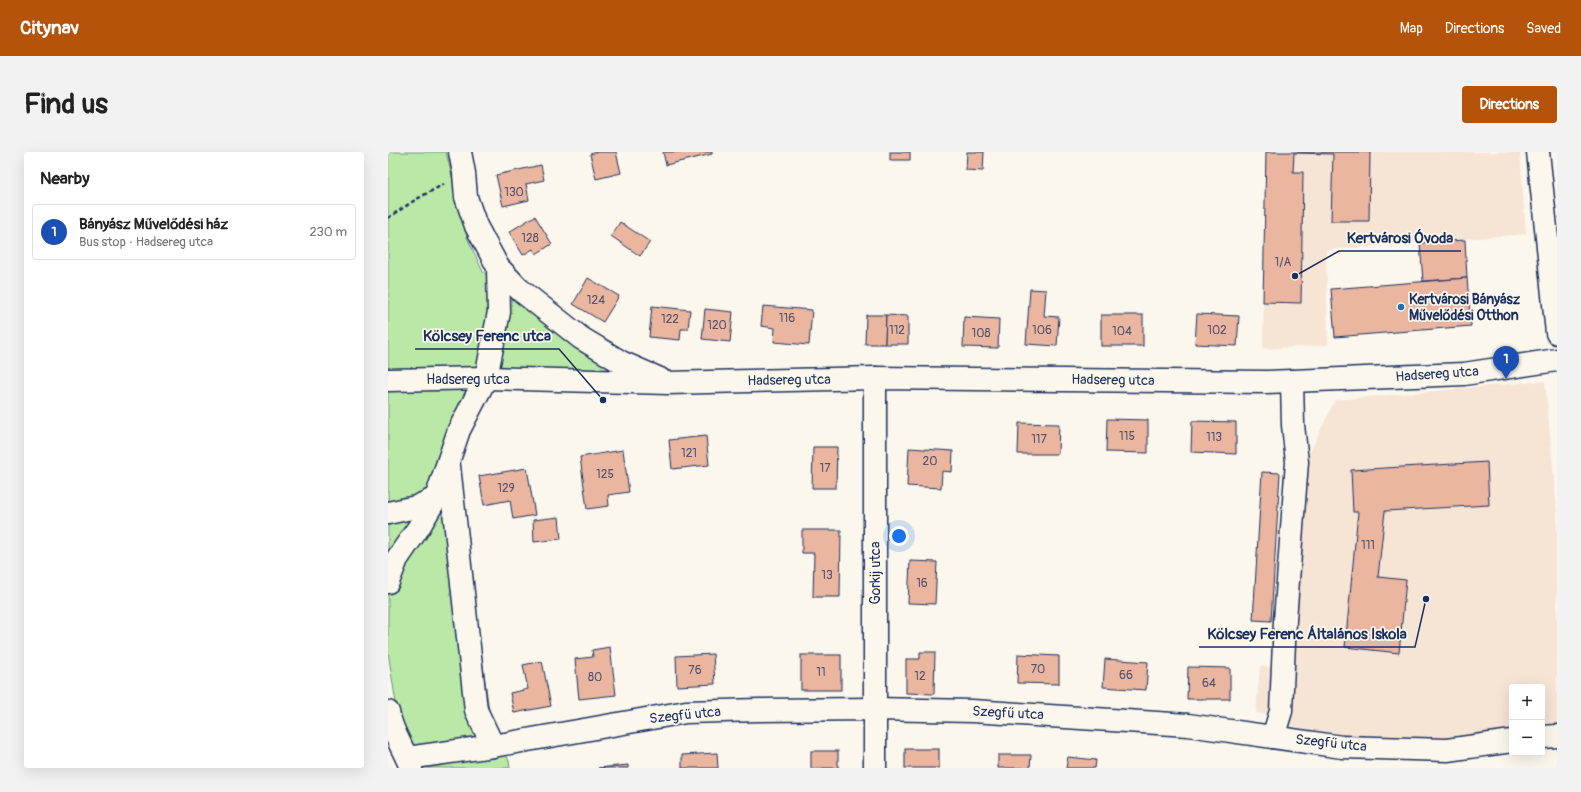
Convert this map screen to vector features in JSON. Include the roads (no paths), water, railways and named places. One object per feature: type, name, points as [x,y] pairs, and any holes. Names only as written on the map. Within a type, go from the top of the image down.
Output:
[{"type":"street","points":[[1538,152],[1557,333]]},
{"type":"street","points":[[388,582],[397,559],[419,528],[436,498],[459,430],[486,378],[499,312],[498,267],[476,226],[466,197],[462,162]]},
{"type":"street","name":"Hadsereg utca","points":[[498,267],[519,289],[581,338],[621,362],[668,383]]},
{"type":"street","name":"Hadsereg utca","points":[[388,380],[486,378],[668,383],[875,378],[1267,382],[1464,374],[1557,360]]},
{"type":"street","name":"Gorkij utca","points":[[875,378],[875,768]]},
{"type":"street","points":[[1274,737],[1281,711],[1285,620],[1297,462],[1293,425],[1292,381]]},
{"type":"street","points":[[449,461],[476,710],[499,744]]},
{"type":"street","points":[[388,513],[416,507],[436,498]]},
{"type":"street","name":"Szegfű utca","points":[[409,763],[499,744],[686,712],[876,709],[972,711],[1188,725],[1342,746],[1447,750],[1509,741]]},
{"type":"street","points":[[388,712],[396,738],[409,763]]},
{"type":"street","points":[[1545,737],[1557,736]]},
{"type":"place","name":"Kertvárosi Óvoda","points":[[1295,276]]},
{"type":"place","name":"Kertvárosi Bányász Művelődési Otthon","points":[[1401,307]]},
{"type":"place","name":"Bányász Művelődési ház","points":[[1506,379]]},
{"type":"place","name":"Kölcsey Ferenc utca","points":[[603,400]]},
{"type":"place","name":"Kölcsey Ferenc Általános Iskola","points":[[1426,599]]}]
